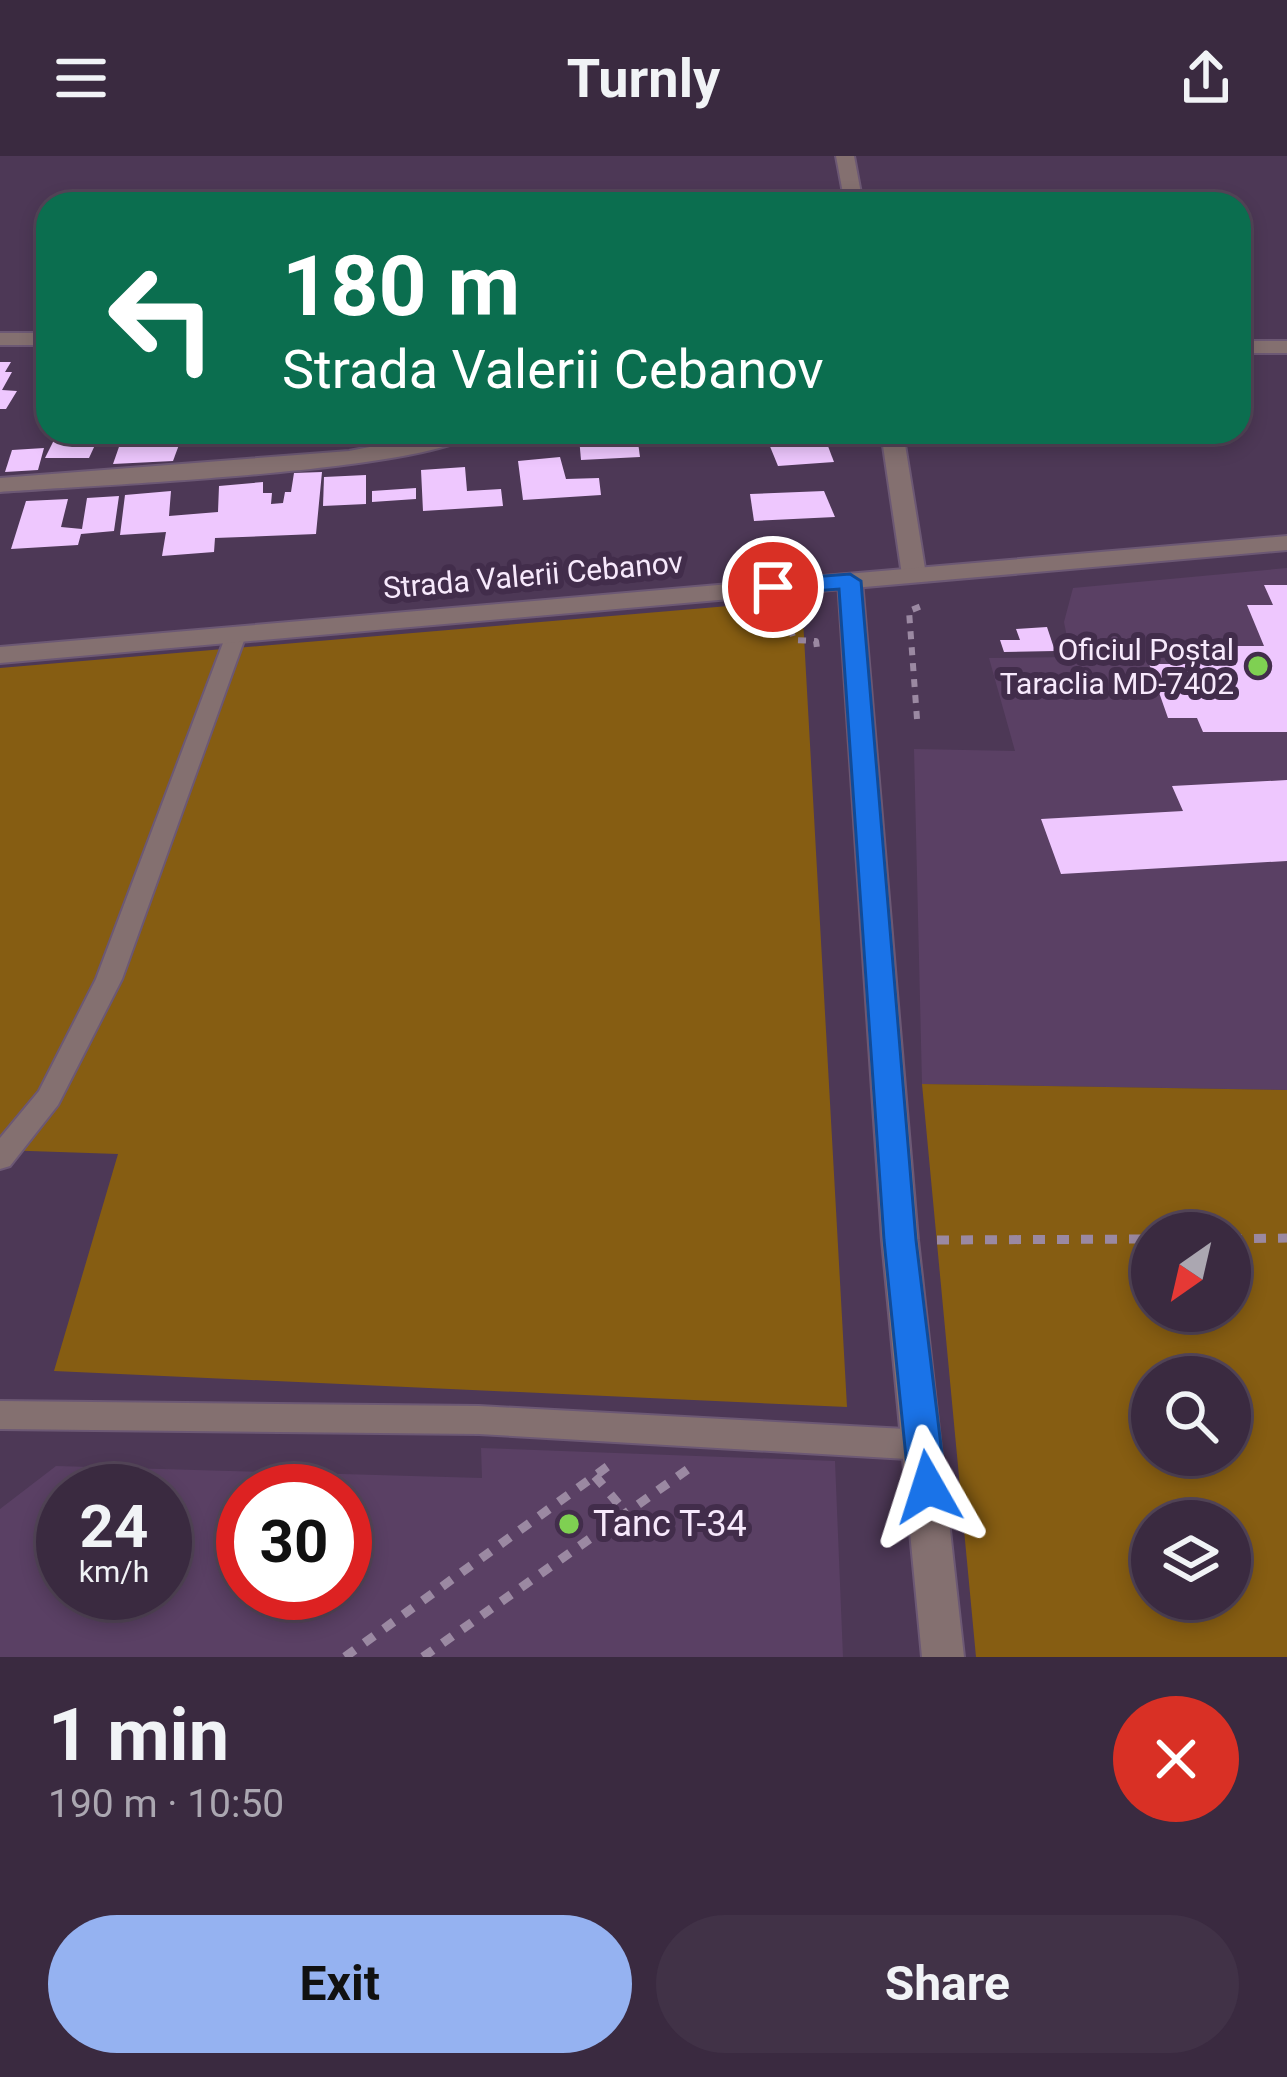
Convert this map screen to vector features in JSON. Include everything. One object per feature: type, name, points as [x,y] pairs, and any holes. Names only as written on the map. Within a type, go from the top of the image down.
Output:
[{"type":"street","points":[[845,156],[852,192]]},
{"type":"street","points":[[0,339],[36,339]]},
{"type":"street","points":[[1251,346],[1287,347]]},
{"type":"street","points":[[0,485],[349,458],[430,444]]},
{"type":"street","points":[[894,444],[914,575]]},
{"type":"street","name":"Strada Valerii Cebanov","points":[[0,655],[1287,543]]},
{"type":"street","points":[[850,581],[900,1240],[943,1657]]},
{"type":"lane","points":[[0,1158],[49,1098],[109,979],[236,634]]},
{"type":"lane","points":[[0,1415],[479,1420],[924,1445]]},
{"type":"path","points":[[917,719],[909,611],[929,603]]},
{"type":"path","points":[[1251,1239],[1287,1238]]},
{"type":"path","points":[[900,1240],[1131,1239]]},
{"type":"path","points":[[345,1657],[658,1430]]},
{"type":"path","points":[[423,1657],[737,1434]]},
{"type":"path","points":[[595,1476],[626,1513]]},
{"type":"shaded area","points":[[1287,568],[1287,1090],[922,1084],[914,749],[1015,751],[989,658],[1071,657],[1064,622],[1073,588]]},
{"type":"shaded area","points":[[765,603],[803,619],[847,1407],[54,1371],[118,1154],[0,1150],[0,668]]},
{"type":"shaded area","points":[[922,1084],[1287,1090],[1287,1657],[976,1657]]},
{"type":"shaded area","points":[[481,1448],[835,1461],[843,1657],[0,1657],[0,1509],[36,1481],[36,1620],[192,1620],[192,1470],[216,1471],[216,1620],[372,1620],[372,1475],[482,1478]]},
{"type":"building","points":[[0,362],[11,362],[5,372],[12,372],[2,390],[17,391],[6,409],[0,409]]},
{"type":"building","points":[[52,444],[95,444],[89,458],[45,458]]},
{"type":"building","points":[[120,444],[179,444],[173,461],[113,464]]},
{"type":"building","points":[[580,444],[638,444],[640,457],[581,460]]},
{"type":"building","points":[[769,444],[827,444],[834,462],[778,466]]},
{"type":"building","points":[[44,448],[38,470],[5,472],[12,450]]},
{"type":"building","points":[[560,457],[566,479],[599,478],[601,495],[523,500],[518,461]]},
{"type":"building","points":[[465,467],[467,491],[501,489],[503,506],[423,511],[421,470]]},
{"type":"building","points":[[322,472],[316,534],[215,538],[214,552],[162,556],[166,532],[120,535],[125,495],[171,491],[169,516],[218,512],[219,486],[263,482],[263,493],[272,493],[271,504],[283,503],[285,492],[291,492],[294,473]]},
{"type":"building","points":[[366,475],[366,504],[323,506],[324,477]]},
{"type":"building","points":[[416,488],[416,499],[372,502],[372,491]]},
{"type":"building","points":[[824,491],[835,517],[754,521],[750,494]]},
{"type":"building","points":[[119,496],[114,531],[81,534],[78,545],[11,549],[26,501],[68,499],[61,527],[82,529],[87,498]]},
{"type":"building","points":[[1264,585],[1287,585],[1287,732],[1203,732],[1197,718],[1168,718],[1149,664],[1187,664],[1180,646],[1264,646],[1247,605],[1273,605]]},
{"type":"building","points":[[1047,627],[1055,651],[1004,652],[1000,640],[1020,640],[1016,629]]},
{"type":"building","points":[[1287,780],[1287,861],[1061,874],[1041,819],[1183,811],[1172,786]]},
{"type":"place","name":"Oficiul Poștal Taraclia MD-7402","points":[[1258,666]]},
{"type":"place","name":"Tanc T-34","points":[[569,1524]]},
{"type":"route","points":[[773,587],[850,581],[900,1240],[928,1487]]}]
